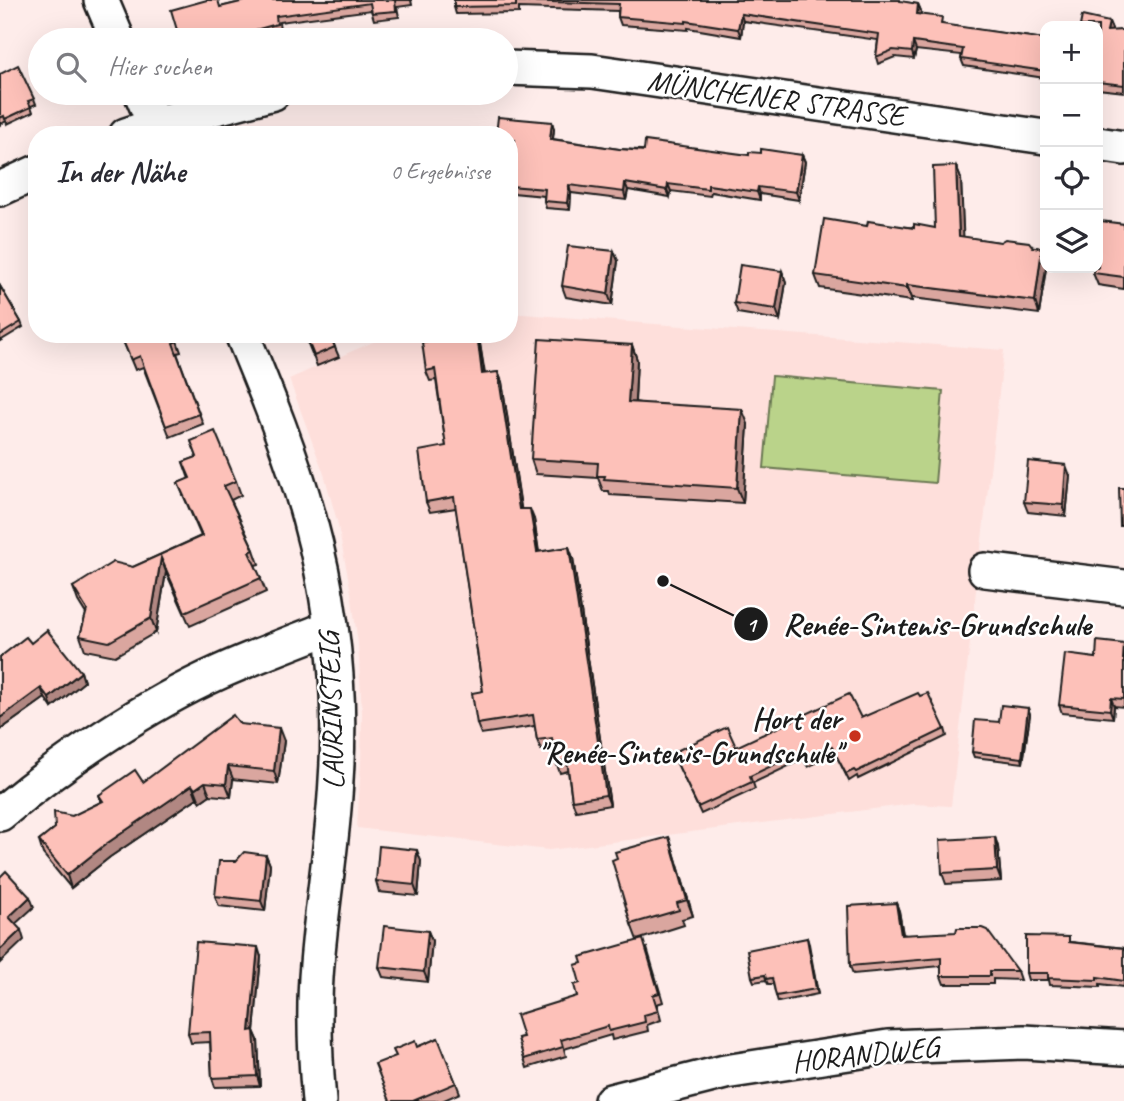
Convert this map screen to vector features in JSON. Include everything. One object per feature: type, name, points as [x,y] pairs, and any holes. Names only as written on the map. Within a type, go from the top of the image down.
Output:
[{"type":"street","points":[[101,0],[113,28]]},
{"type":"street","name":"MÜNCHENER STRASSE","points":[[518,68],[592,71],[1040,136]]},
{"type":"street","points":[[143,105],[145,126]]},
{"type":"street","points":[[166,126],[234,105]]},
{"type":"street","points":[[1103,145],[1124,148]]},
{"type":"street","points":[[0,189],[28,176]]},
{"type":"street","name":"LAURINSTEIG","points":[[246,343],[285,442],[309,518],[321,573],[334,661],[337,704],[336,779],[316,967],[315,1051],[319,1101]]},
{"type":"street","points":[[985,570],[1124,587]]},
{"type":"street","points":[[0,814],[76,756],[173,696],[219,672],[329,628]]},
{"type":"street","name":"HORANDWEG","points":[[611,1101],[724,1072],[888,1047],[1024,1042],[1124,1048]]},
{"type":"shaded area","points":[[518,314],[1004,350],[951,806],[913,804],[549,850],[357,828],[362,713],[358,644],[351,592],[337,521],[324,474],[289,379],[371,343],[518,343]]},
{"type":"green space","points":[[772,376],[943,391],[935,483],[764,468]]},
{"type":"building","points":[[207,0],[218,0],[220,7],[249,0],[395,0],[396,11],[372,13],[370,3],[276,16],[277,24],[262,28],[176,28],[171,10]]},
{"type":"building","points":[[454,0],[900,0],[918,4],[917,14],[942,17],[941,24],[1040,38],[1040,70],[961,59],[963,49],[913,42],[912,52],[893,50],[876,57],[879,34],[741,14],[738,29],[686,21],[618,17],[619,4],[516,1],[516,6],[454,7]]},
{"type":"building","points":[[1082,16],[1109,22],[1107,31],[1124,30],[1124,85],[1103,83],[1103,21],[1081,21]]},
{"type":"building","points":[[18,65],[28,86],[28,105],[31,107],[5,119],[4,116],[0,118],[0,74]]},
{"type":"building","points":[[498,117],[552,122],[550,139],[619,149],[644,151],[645,141],[749,155],[749,152],[761,153],[761,149],[802,155],[796,192],[758,187],[757,192],[708,185],[708,189],[668,184],[667,190],[625,183],[624,192],[569,185],[567,203],[544,201],[545,189],[518,187],[518,126],[497,126]]},
{"type":"building","points":[[956,166],[959,236],[1000,242],[1005,239],[1029,242],[1033,247],[1040,248],[1035,301],[907,285],[907,288],[815,275],[824,219],[867,226],[868,221],[914,228],[914,224],[935,228],[933,167]]},
{"type":"building","points":[[1103,221],[1124,224],[1124,277],[1093,273],[1103,273]]},
{"type":"building","points":[[568,246],[614,251],[608,294],[562,286]]},
{"type":"building","points":[[740,265],[782,271],[776,309],[734,303]]},
{"type":"building","points":[[0,286],[21,322],[0,335]]},
{"type":"building","points":[[539,339],[632,345],[628,402],[742,409],[737,488],[604,479],[605,476],[597,476],[598,463],[531,459]]},
{"type":"building","points":[[124,343],[173,343],[199,414],[166,426],[140,356],[131,360]]},
{"type":"building","points":[[309,343],[333,343],[335,347],[314,356]]},
{"type":"building","points":[[422,343],[478,343],[482,374],[498,372],[519,509],[530,509],[537,552],[569,547],[606,795],[572,800],[567,760],[556,762],[552,738],[537,740],[533,715],[477,724],[472,693],[483,691],[454,497],[426,502],[419,451],[446,446],[435,369],[426,371]]},
{"type":"building","points":[[215,431],[236,481],[224,486],[254,550],[249,552],[261,578],[185,612],[161,558],[151,618],[109,642],[80,636],[87,610],[73,587],[113,562],[133,567],[202,536],[178,483],[190,478],[183,462],[197,457],[191,441]]},
{"type":"building","points":[[1028,461],[1066,465],[1063,505],[1024,502]]},
{"type":"building","points":[[1119,488],[1124,488],[1124,526],[1120,526]]},
{"type":"building","points":[[47,630],[81,672],[49,698],[41,688],[0,718],[0,657],[26,637],[31,643]]},
{"type":"building","points":[[1097,641],[1124,644],[1124,699],[1111,698],[1110,710],[1059,705],[1065,654],[1096,658]]},
{"type":"building","points":[[918,693],[920,696],[928,693],[945,729],[856,772],[854,770],[846,774],[832,747],[805,760],[801,752],[750,776],[752,782],[698,807],[672,753],[727,727],[736,747],[849,694],[861,718]]},
{"type":"building","points":[[1001,705],[1028,708],[1022,758],[972,752],[975,720],[999,722]]},
{"type":"building","points":[[233,715],[240,724],[279,728],[274,771],[228,766],[226,784],[205,782],[195,789],[192,785],[106,844],[67,875],[39,841],[55,828],[54,812],[72,816],[103,801],[99,795],[135,770],[143,782]]},
{"type":"building","points":[[669,837],[687,900],[677,903],[679,910],[631,924],[612,860],[617,858],[615,852]]},
{"type":"building","points":[[995,837],[997,870],[942,873],[940,840]]},
{"type":"building","points":[[379,846],[417,850],[414,885],[376,881]]},
{"type":"building","points":[[244,852],[266,855],[261,901],[215,896],[219,861],[236,861]]},
{"type":"building","points":[[6,871],[30,897],[9,917],[21,930],[0,950],[0,877]]},
{"type":"building","points":[[896,903],[901,935],[956,932],[957,928],[982,928],[987,930],[1017,971],[990,971],[990,976],[941,976],[941,958],[850,966],[848,906]]},
{"type":"building","points":[[384,926],[428,931],[424,972],[379,967]]},
{"type":"building","points":[[1026,936],[1069,937],[1069,942],[1124,948],[1124,981],[1097,977],[1097,980],[1048,978],[1048,973],[1026,973]]},
{"type":"building","points":[[807,938],[816,989],[776,996],[772,978],[766,979],[765,975],[752,977],[747,950]]},
{"type":"building","points":[[643,939],[659,993],[653,995],[658,1011],[644,1015],[645,1022],[609,1031],[608,1026],[561,1040],[563,1047],[524,1059],[518,1038],[523,1037],[516,1015],[577,996],[574,985],[580,983],[575,965],[582,963],[580,957]]},
{"type":"building","points":[[196,942],[258,947],[250,1031],[254,1030],[257,1076],[212,1078],[210,1032],[188,1033]]},
{"type":"building","points":[[438,1038],[456,1083],[413,1101],[390,1101],[375,1064],[396,1056],[393,1050],[415,1041],[417,1047]]},
{"type":"place","name":"Renée-Sintenis-Grundschule","points":[[663,581]]},
{"type":"place","name":"Hort der \"Renée-Sintenis-Grundschule\"","points":[[855,736]]}]
